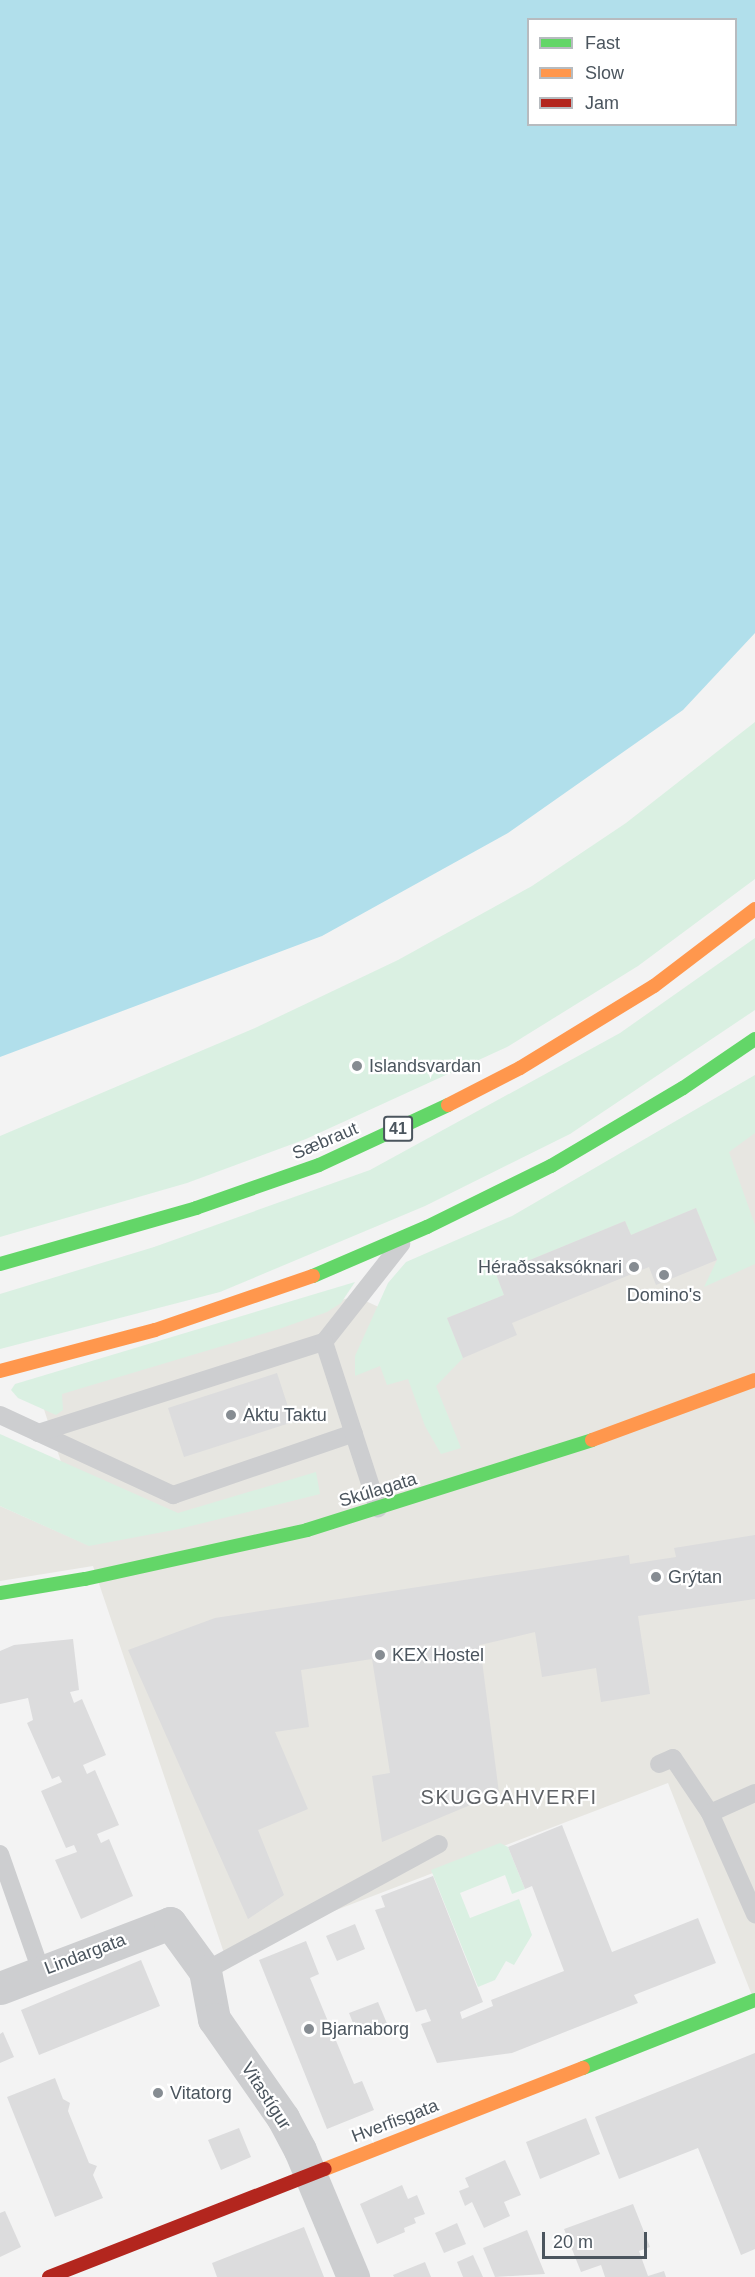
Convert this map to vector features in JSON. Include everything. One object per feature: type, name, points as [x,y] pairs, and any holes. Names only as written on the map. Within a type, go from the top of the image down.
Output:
[{"type":"main road","name":"Sæbraut","points":[[0,1264],[196,1208],[285,1177],[417,1120],[520,1068],[654,986],[755,909]]},
{"type":"main road","points":[[0,1371],[166,1326],[296,1283],[407,1236],[551,1166],[683,1088],[755,1040]]},
{"type":"main road","name":"Skúlagata","points":[[0,1593],[144,1566],[307,1530],[534,1461],[755,1380]]},
{"type":"main road","name":"Hverfisgata","points":[[49,2277],[755,2000]]},
{"type":"street","name":"Vitastígur","points":[[170,1923],[205,1971],[214,2019],[283,2118],[310,2173],[352,2277]]},
{"type":"street","name":"Lindargata","points":[[0,1988],[170,1923]]},
{"type":"lane","points":[[38,1432],[324,1342],[407,1236]]},
{"type":"lane","points":[[324,1342],[378,1508]]},
{"type":"lane","points":[[0,1415],[173,1495],[354,1433]]},
{"type":"lane","points":[[659,1764],[673,1758],[710,1813],[755,1914]]},
{"type":"lane","points":[[710,1813],[755,1793]]},
{"type":"lane","points":[[205,1971],[439,1844]]},
{"type":"lane","points":[[0,1854],[41,1971]]},
{"type":"shaded area","points":[[755,1126],[755,2003],[668,1783],[224,1953],[93,1566],[0,1581],[0,1506],[88,1545],[39,1394],[355,1296],[385,1310]]},
{"type":"green space","points":[[755,722],[755,879],[638,966],[507,1047],[306,1139],[187,1183],[0,1237],[0,1136],[255,1028],[398,960],[532,886],[626,823]]},
{"type":"green space","points":[[755,938],[755,1010],[570,1134],[425,1206],[220,1292],[0,1349],[0,1294],[154,1247],[370,1170],[620,1033]]},
{"type":"green space","points":[[755,1075],[755,1133],[729,1152],[755,1225],[755,1264],[704,1287],[717,1260],[696,1208],[631,1235],[625,1221],[496,1274],[504,1295],[447,1318],[463,1358],[436,1386],[461,1448],[441,1454],[425,1426],[408,1379],[387,1385],[380,1366],[355,1376],[355,1356],[388,1283],[406,1262],[512,1216]]},
{"type":"green space","points":[[355,1282],[341,1303],[327,1312],[279,1329],[62,1394],[63,1410],[56,1415],[18,1398],[11,1390],[15,1384]]},
{"type":"green space","points":[[0,1434],[178,1513],[316,1472],[320,1494],[179,1529],[89,1546],[0,1506]]},
{"type":"green space","points":[[500,1843],[508,1847],[525,1889],[512,1894],[505,1875],[460,1893],[470,1918],[519,1899],[532,1935],[514,1965],[506,1961],[495,1980],[478,1987],[431,1870]]},
{"type":"water","points":[[0,0],[755,0],[755,633],[683,710],[508,833],[322,936],[0,1057]]},
{"type":"building","points":[[696,1208],[717,1260],[656,1285],[649,1267],[512,1323],[517,1335],[463,1358],[447,1318],[504,1295],[496,1274],[625,1221],[631,1235]]},
{"type":"building","name":"Aktu Taktu","points":[[277,1373],[293,1422],[184,1457],[168,1408]]},
{"type":"building","points":[[755,1535],[755,1599],[638,1616],[650,1694],[601,1702],[596,1668],[542,1677],[535,1632],[480,1645],[499,1793],[382,1842],[372,1776],[390,1773],[372,1659],[301,1670],[309,1727],[275,1732],[308,1809],[258,1830],[284,1895],[248,1919],[128,1650],[215,1618],[629,1555],[630,1564],[676,1557],[674,1548]]},
{"type":"building","points":[[73,1639],[79,1690],[70,1692],[74,1703],[82,1699],[106,1755],[83,1765],[87,1774],[95,1770],[119,1825],[97,1834],[101,1843],[109,1839],[133,1896],[81,1919],[55,1860],[77,1852],[74,1845],[66,1848],[41,1791],[62,1782],[59,1776],[52,1779],[27,1723],[33,1720],[28,1698],[0,1704],[0,1651],[14,1645]]},
{"type":"building","points":[[562,1825],[612,1952],[698,1918],[716,1963],[634,1995],[638,2003],[512,2053],[437,2063],[421,2024],[431,2021],[426,2009],[416,2012],[375,1910],[385,1907],[381,1896],[433,1876],[483,2002],[460,2012],[462,2019],[493,2006],[491,2000],[564,1971],[532,1886],[525,1889],[508,1847]]},
{"type":"building","points":[[355,1924],[365,1949],[337,1961],[326,1936]]},
{"type":"building","name":"Bjarnaborg","points":[[306,1941],[319,1974],[310,1978],[354,2084],[362,2081],[374,2110],[327,2129],[259,1960]]},
{"type":"building","points":[[141,1960],[160,2006],[39,2055],[21,2010]]},
{"type":"building","points":[[378,2002],[388,2026],[359,2038],[349,2013]]},
{"type":"building","points":[[3,2032],[14,2057],[0,2063],[0,2034]]},
{"type":"building","points":[[755,2053],[755,2249],[741,2255],[698,2148],[619,2179],[595,2117]]},
{"type":"building","points":[[55,2078],[63,2099],[70,2103],[68,2111],[89,2163],[97,2166],[93,2175],[103,2198],[55,2217],[7,2097]]},
{"type":"building","points":[[586,2118],[600,2154],[540,2179],[526,2142]]},
{"type":"building","points":[[239,2128],[251,2157],[221,2170],[208,2140]]},
{"type":"building","points":[[505,2160],[521,2195],[504,2202],[510,2216],[484,2228],[472,2202],[465,2206],[459,2191],[469,2187],[465,2178]]},
{"type":"building","points":[[402,2185],[408,2199],[417,2195],[425,2214],[414,2218],[416,2223],[404,2228],[405,2232],[377,2244],[360,2204]]},
{"type":"building","points":[[633,2204],[650,2247],[639,2251],[648,2276],[664,2271],[666,2277],[605,2277],[601,2265],[581,2272],[564,2229]]},
{"type":"building","points":[[5,2211],[21,2247],[0,2257],[0,2213]]},
{"type":"building","points":[[457,2223],[466,2244],[444,2253],[435,2233]]},
{"type":"building","points":[[304,2227],[324,2277],[217,2277],[212,2263]]},
{"type":"building","points":[[527,2230],[545,2274],[495,2277],[483,2248]]},
{"type":"building","points":[[473,2255],[483,2277],[463,2277],[457,2262]]},
{"type":"building","points":[[425,2262],[431,2277],[394,2277],[393,2275]]},
{"type":"traffic: fast","points":[[313,1276],[427,1227],[551,1166],[683,1088],[755,1039]]},
{"type":"traffic: fast","points":[[0,1264],[196,1208],[319,1165],[448,1105]]},
{"type":"traffic: fast","points":[[0,1593],[85,1579],[307,1530],[592,1440]]},
{"type":"traffic: fast","points":[[583,2068],[755,2000]]},
{"type":"traffic: slow","points":[[448,1105],[520,1068],[654,986],[755,909]]},
{"type":"traffic: slow","points":[[0,1371],[155,1330],[313,1276]]},
{"type":"traffic: slow","points":[[592,1440],[755,1380]]},
{"type":"traffic: slow","points":[[325,2169],[583,2068]]},
{"type":"traffic: jam","points":[[49,2277],[325,2169]]},
{"type":"place","name":"Islandsvardan","points":[[357,1066]]},
{"type":"place","name":"Héraðssaksóknari","points":[[634,1267]]},
{"type":"place","name":"Domino's","points":[[664,1275]]},
{"type":"place","name":"Aktu Taktu","points":[[231,1415]]},
{"type":"place","name":"Grýtan","points":[[656,1577]]},
{"type":"place","name":"KEX Hostel","points":[[380,1655]]},
{"type":"place","name":"Bjarnaborg","points":[[309,2029]]},
{"type":"place","name":"Vitatorg","points":[[158,2093]]},
{"type":"district","name":"SKUGGAHVERFI","points":[[509,1797]]}]
